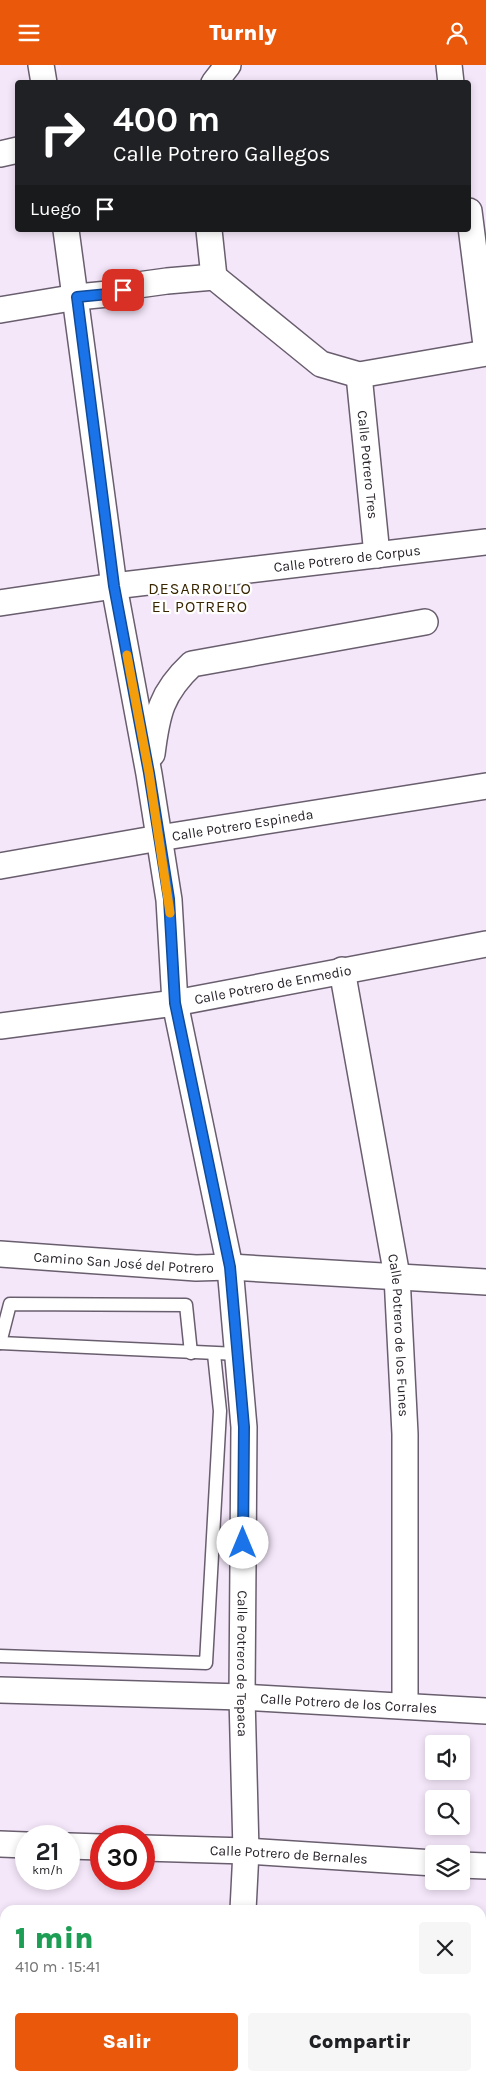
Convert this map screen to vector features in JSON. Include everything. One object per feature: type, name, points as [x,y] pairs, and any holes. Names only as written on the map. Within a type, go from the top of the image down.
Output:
[{"type":"street","points":[[41,65],[44,80]]},
{"type":"street","points":[[216,80],[228,65]]},
{"type":"street","points":[[449,65],[451,80]]},
{"type":"street","points":[[0,154],[15,151]]},
{"type":"street","points":[[471,227],[486,345]]},
{"type":"street","name":"Calle Potrero de Tepaca","points":[[66,232],[77,297],[114,586],[149,773],[169,899],[175,1003],[230,1267],[226,1354],[244,1427],[242,1697],[246,1851],[243,1905]]},
{"type":"street","points":[[209,232],[214,277]]},
{"type":"street","points":[[0,310],[77,297],[108,294],[138,285],[214,277],[321,363],[359,375],[486,353]]},
{"type":"street","name":"Calle Potrero Tres","points":[[359,375],[377,555]]},
{"type":"street","name":"Calle Potrero de Corpus","points":[[0,603],[114,586],[486,542]]},
{"type":"street","points":[[149,773],[158,713],[174,681],[192,664],[424,622]]},
{"type":"street","name":"Calle Potrero Espineda","points":[[0,866],[159,838],[486,786]]},
{"type":"street","name":"Calle Potrero de Enmedio","points":[[0,1026],[175,1003],[486,944]]},
{"type":"street","name":"Calle Potrero de los Funes","points":[[342,970],[397,1276],[405,1434],[405,1706]]},
{"type":"street","name":"Camino San José del Potrero","points":[[0,1255],[196,1268],[230,1267],[486,1281]]},
{"type":"street","name":"Calle Potrero de los Corrales","points":[[0,1690],[242,1697],[486,1711]]},
{"type":"street","points":[[0,1844],[15,1845]]},
{"type":"street","name":"Calle Potrero de Bernales","points":[[155,1848],[246,1851],[425,1862]]},
{"type":"street","points":[[470,1866],[486,1867]]},
{"type":"lane","points":[[0,1656],[206,1663],[220,1411],[226,1354],[191,1353],[0,1343],[10,1304],[186,1305],[191,1353]]},
{"type":"slow traffic","points":[[127,655],[149,773],[170,913]]},
{"type":"district","name":"DESARROLLO EL POTRERO","points":[[200,597]]},
{"type":"route","points":[[123,290],[108,294],[77,297],[114,586],[149,773],[169,899],[175,1003],[230,1267],[244,1427],[243,1543]]}]
